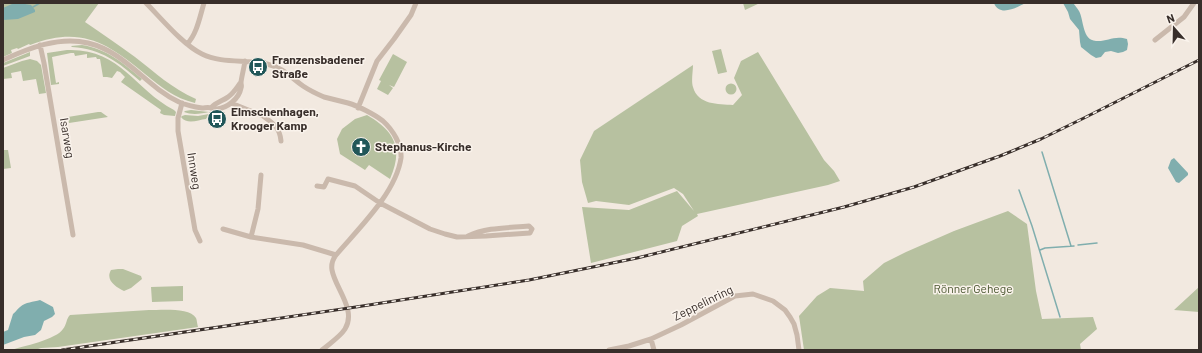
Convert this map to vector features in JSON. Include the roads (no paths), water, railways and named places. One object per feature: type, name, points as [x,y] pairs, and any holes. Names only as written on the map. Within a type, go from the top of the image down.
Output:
[{"type":"street","points":[[146,3],[187,44],[202,54],[214,58],[261,63],[276,67],[303,86],[325,97],[350,104],[382,121],[391,130],[400,147],[401,157],[398,171],[380,203],[336,255],[333,261],[332,269],[345,301],[348,317],[347,325],[344,331],[322,350]]},
{"type":"street","points":[[187,44],[191,40],[196,30],[204,3]]},
{"type":"street","points":[[358,108],[377,61],[411,15],[416,3]]},
{"type":"street","points":[[1155,40],[1184,17],[1194,3]]},
{"type":"street","points":[[3,60],[40,45],[58,42],[87,42],[103,47],[119,56],[170,97],[182,103],[202,108],[218,109],[231,103],[240,92],[245,61]]},
{"type":"street","name":"Isarweg","points":[[40,45],[73,235]]},
{"type":"street","points":[[211,108],[214,104],[232,94],[241,82]]},
{"type":"street","name":"Innweg","points":[[182,103],[178,118],[178,131],[195,230],[200,241]]},
{"type":"street","points":[[231,103],[268,119],[278,129],[281,141]]},
{"type":"street","points":[[252,237],[258,209],[261,175]]},
{"type":"street","points":[[317,186],[324,187],[328,179],[355,186],[380,203],[430,229],[451,236],[457,237],[486,236],[530,233],[532,229],[529,226],[486,230],[476,232],[468,236]]},
{"type":"street","points":[[223,229],[252,237],[303,245],[336,255]]},
{"type":"street","name":"Zeppelinring","points":[[609,350],[651,339],[681,325],[735,296],[753,294],[773,302],[785,310],[794,324],[799,350]]},
{"type":"street","points":[[651,339],[654,350]]},
{"type":"water","points":[[19,3],[31,5],[35,12],[18,19],[3,20],[3,8]]},
{"type":"water","points":[[994,3],[1025,3],[1013,9],[1000,10]]},
{"type":"water","points":[[1063,3],[1073,3],[1081,15],[1084,29],[1091,40],[1100,41],[1114,38],[1127,39],[1127,50],[1118,53],[1111,51],[1105,52],[1101,57],[1096,58],[1091,55],[1081,47],[1079,30],[1070,19]]},
{"type":"water","points":[[1174,158],[1188,173],[1188,175],[1179,183],[1176,182],[1168,168],[1171,160]]},
{"type":"water","points":[[40,300],[53,307],[55,314],[44,321],[41,330],[35,335],[24,337],[3,345],[3,332],[8,330],[13,314],[25,304]]},
{"type":"waterway","points":[[33,7],[40,3]]},
{"type":"waterway","points":[[1042,152],[1071,246]]},
{"type":"waterway","points":[[1019,190],[1032,226],[1060,317]]},
{"type":"waterway","points":[[1078,245],[1097,243]]},
{"type":"waterway","points":[[1040,250],[1045,248],[1074,246]]},
{"type":"railway","points":[[62,350],[529,280],[637,258],[844,207],[914,187],[1000,156],[1041,139],[1199,60]]},
{"type":"place","name":"Franzensbadener Straße","points":[[258,67]]},
{"type":"place","name":"Elmschenhagen, Krooger Kamp","points":[[217,119]]},
{"type":"place","name":"Stephanus-Kirche","points":[[361,147]]},
{"type":"park label","name":"Rönner Gehege","points":[[973,289]]}]
